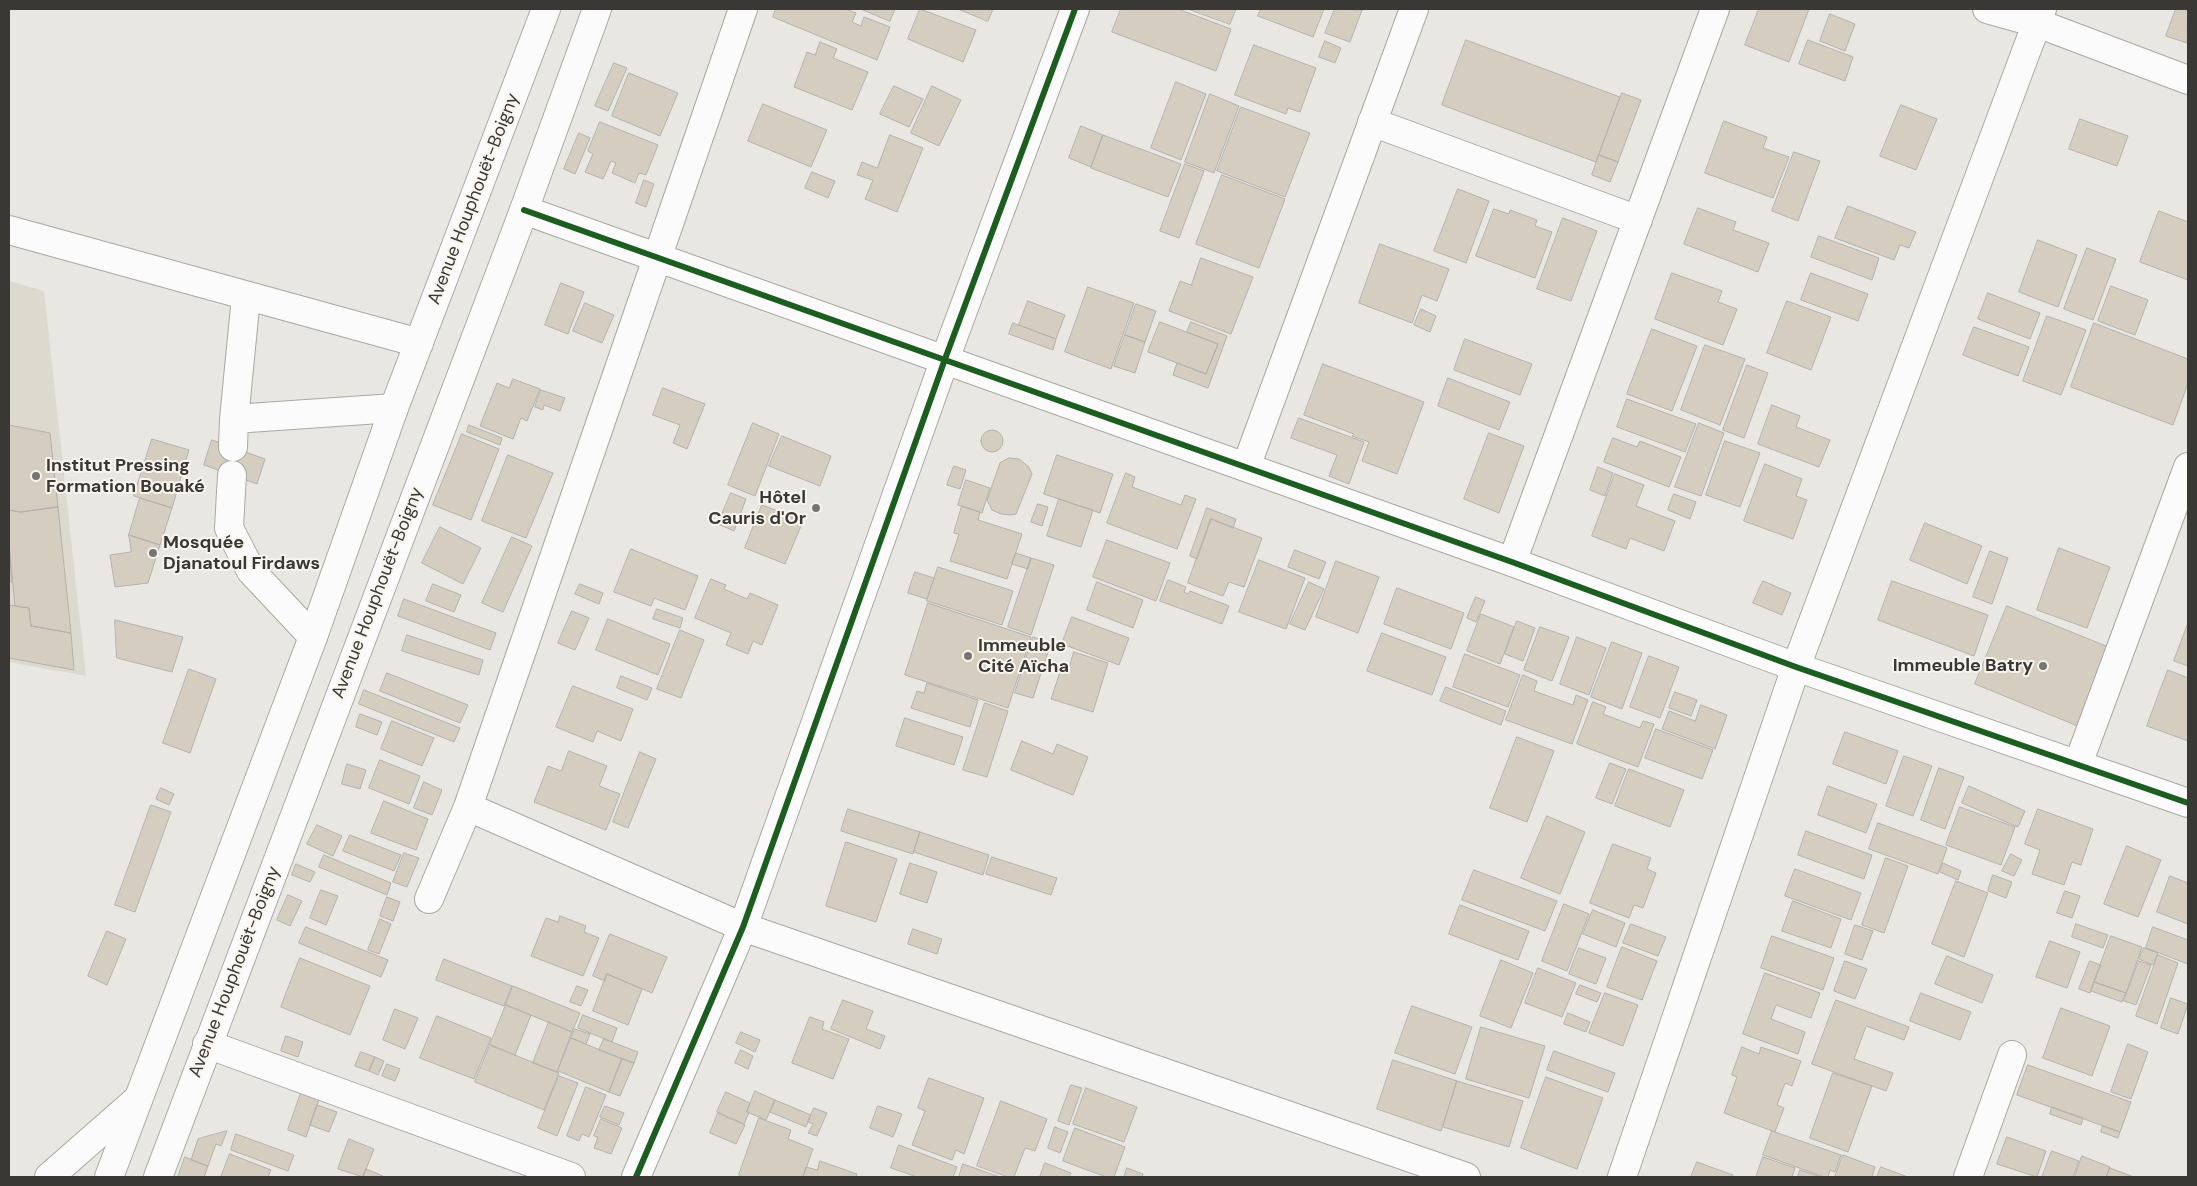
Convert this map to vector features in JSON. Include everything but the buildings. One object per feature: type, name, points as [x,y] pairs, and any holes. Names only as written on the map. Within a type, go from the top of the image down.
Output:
[{"type":"main road","name":"Avenue Houphouët-Boigny","points":[[109,1177],[312,637],[394,408],[546,9]]},
{"type":"main road","name":"Avenue Houphouët-Boigny","points":[[158,1177],[524,210],[597,9]]},
{"type":"main road","points":[[429,899],[468,807],[744,9]]},
{"type":"main road","points":[[636,1177],[744,927],[944,359],[1075,9]]},
{"type":"main road","points":[[1246,467],[1414,9]]},
{"type":"main road","points":[[1512,562],[1716,9]]},
{"type":"main road","points":[[1987,9],[2040,16],[2188,80]]},
{"type":"main road","points":[[1622,1177],[1796,667],[2040,16]]},
{"type":"main road","points":[[1372,122],[1638,220]]},
{"type":"main road","points":[[524,210],[1512,562],[1796,667],[2188,803]]},
{"type":"main road","points":[[9,230],[246,297],[419,343]]},
{"type":"main road","points":[[233,448],[246,297]]},
{"type":"main road","points":[[234,419],[394,408]]},
{"type":"main road","points":[[2078,764],[2188,467]]},
{"type":"main road","points":[[232,476],[230,528],[251,572],[312,637]]},
{"type":"main road","points":[[468,807],[744,927],[1466,1177]]},
{"type":"main road","points":[[208,1044],[570,1177]]},
{"type":"main road","points":[[1968,1177],[2012,1055]]},
{"type":"main road","points":[[49,1177],[138,1099]]},
{"type":"shaded area","name":"Institut Pressing Formation Bouaké","points":[[9,281],[44,291],[86,676],[9,662]]},
{"type":"cycle path","points":[[636,1177],[743,927],[945,359],[1075,9]]},
{"type":"cycle path","points":[[524,210],[1512,562],[1796,667],[2188,803]]},
{"type":"place","name":"Institut Pressing Formation Bouaké","points":[[36,476]]},
{"type":"place","name":"Hôtel Cauris d'Or","points":[[816,508]]},
{"type":"place","name":"Mosquée Djanatoul Firdaws","points":[[153,553]]},
{"type":"place","name":"Immeuble Cité Aïcha","points":[[968,656]]},
{"type":"place","name":"Immeuble Batry","points":[[2043,666]]}]
